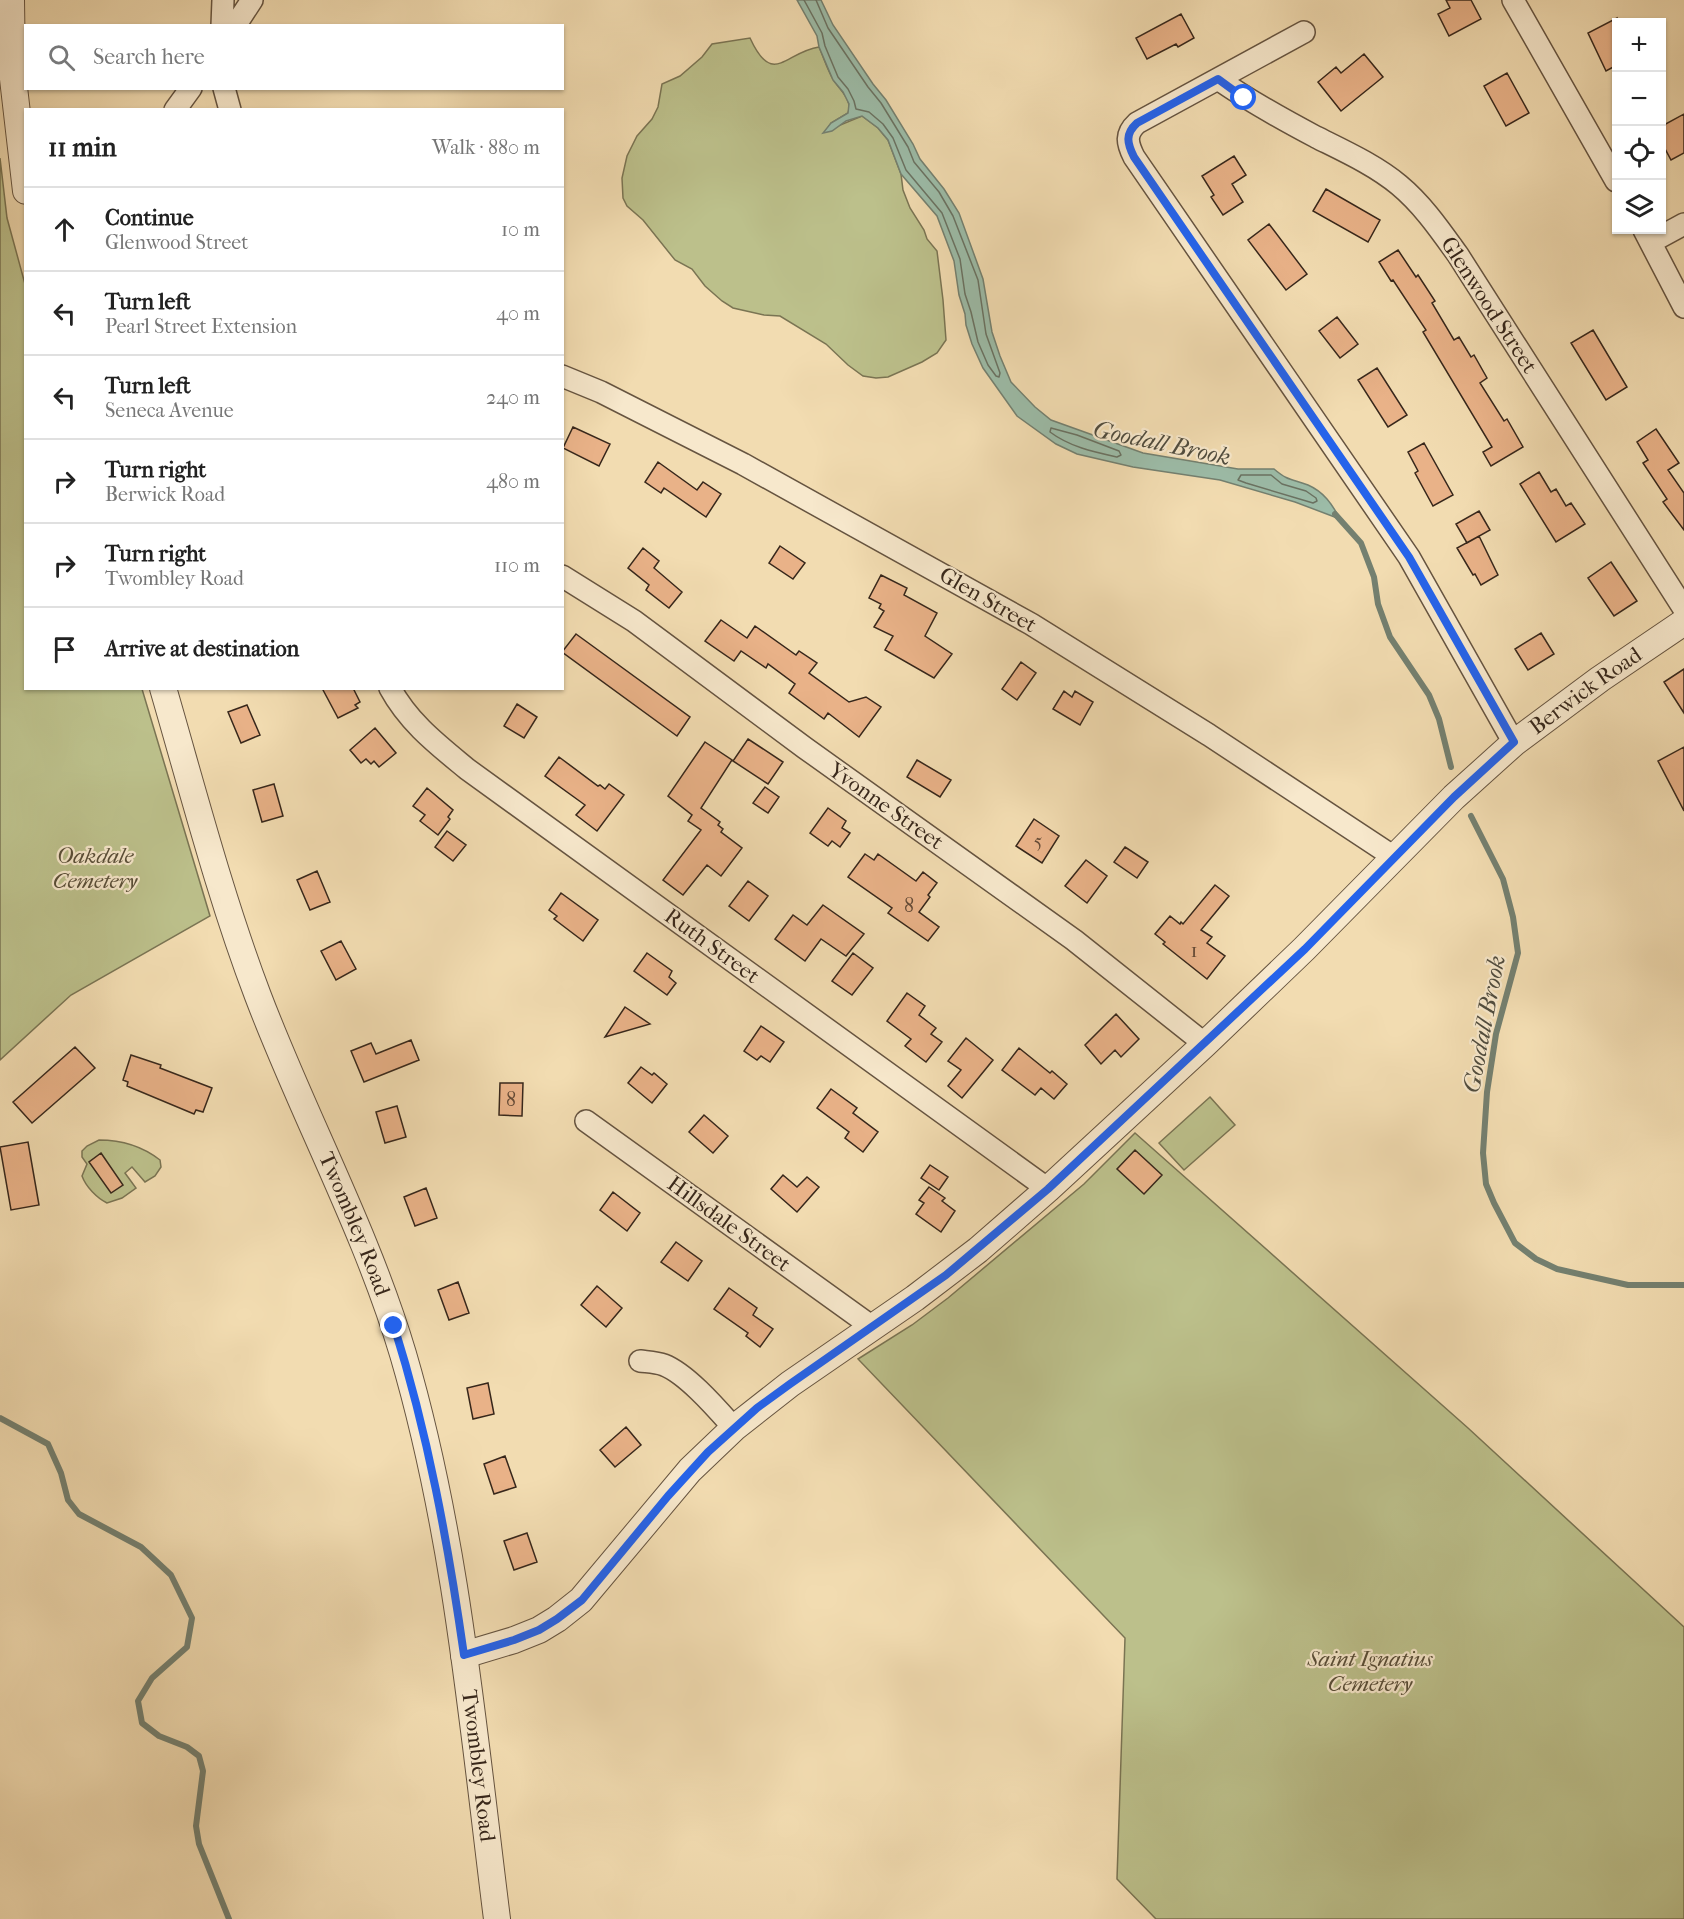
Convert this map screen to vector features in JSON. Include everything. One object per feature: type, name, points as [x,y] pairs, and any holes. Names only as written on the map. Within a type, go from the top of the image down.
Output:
[{"type":"street","points":[[12,0],[12,70],[24,174]]},
{"type":"street","points":[[222,24],[223,0]]},
{"type":"street","points":[[236,24],[252,0]]},
{"type":"street","points":[[1513,0],[1616,180]]},
{"type":"street","points":[[1305,32],[1137,123],[1130,129],[1127,137],[1128,145],[1134,157],[1409,557],[1514,742]]},
{"type":"street","name":"Glenwood Street","points":[[1218,79],[1244,98],[1366,163],[1398,184],[1430,216],[1458,255],[1684,609]]},
{"type":"street","points":[[176,108],[189,90]]},
{"type":"street","points":[[225,90],[229,108]]},
{"type":"street","points":[[1684,224],[1647,236],[1684,307]]},
{"type":"street","name":"Glen Street","points":[[564,377],[601,392],[726,454],[1031,624],[1209,735],[1394,857]]},
{"type":"street","name":"Yvonne Street","points":[[564,577],[634,621],[805,748],[1074,940],[1205,1044]]},
{"type":"street","name":"Berwick Road","points":[[464,1655],[539,1630],[582,1600],[683,1478],[734,1428],[790,1384],[946,1275],[1048,1189],[1305,949],[1454,797],[1514,742],[1600,679],[1684,622]]},
{"type":"street","name":"Twombley Road","points":[[164,690],[213,861],[258,997],[363,1241],[399,1343],[427,1444],[441,1508],[464,1655],[497,1919]]},
{"type":"street","name":"Ruth Street","points":[[391,690],[398,702],[424,733],[467,769],[1048,1189]]},
{"type":"street","name":"Hillsdale Street","points":[[586,1121],[871,1326]]},
{"type":"street","points":[[640,1361],[665,1365],[673,1370],[708,1399],[734,1428]]},
{"type":"green space","points":[[750,38],[758,53],[773,64],[819,47],[831,75],[849,103],[848,113],[831,123],[826,131],[862,116],[878,128],[888,140],[901,174],[903,190],[910,208],[927,239],[937,251],[946,340],[937,353],[922,362],[888,377],[863,376],[826,344],[780,316],[733,308],[705,286],[692,269],[675,260],[643,220],[627,206],[623,198],[622,178],[627,156],[637,136],[652,119],[658,107],[662,84],[680,76],[702,57],[712,44]]},
{"type":"green space","name":"Oakdale Cemetery","points":[[0,158],[7,218],[24,280],[24,690],[142,690],[210,916],[71,995],[0,1060]]},
{"type":"green space","points":[[1210,1097],[1235,1125],[1184,1170],[1159,1143]]},
{"type":"green space","name":"Saint Ignatius Cemetery","points":[[1135,1133],[1468,1428],[1684,1627],[1684,1919],[1156,1919],[1117,1879],[1125,1638],[858,1359],[912,1325],[948,1298],[1084,1184]]},
{"type":"green space","points":[[99,1140],[116,1141],[139,1148],[160,1160],[161,1167],[155,1176],[145,1182],[132,1167],[125,1173],[136,1188],[122,1198],[107,1203],[92,1192],[82,1176],[87,1164],[82,1157],[82,1151]]},
{"type":"water","points":[[797,0],[821,0],[833,25],[886,100],[920,159],[944,189],[959,213],[983,279],[992,332],[1000,356],[1011,382],[1035,407],[1051,420],[1143,453],[1238,469],[1274,469],[1287,478],[1319,491],[1331,503],[1340,519],[1295,502],[1220,480],[1133,467],[1077,454],[1056,444],[1017,416],[983,368],[972,344],[959,295],[954,261],[937,216],[901,174],[888,140],[878,128],[862,116],[846,121],[832,131],[823,133],[831,123],[848,113],[849,104],[833,80],[819,47],[817,36]]},
{"type":"building","points":[[1446,0],[1471,0],[1481,19],[1449,36],[1438,14],[1450,8]]},
{"type":"building","points":[[1181,14],[1194,38],[1178,47],[1176,44],[1147,59],[1136,38]]},
{"type":"building","points":[[1612,21],[1612,68],[1606,71],[1588,33]]},
{"type":"building","points":[[1364,54],[1383,77],[1341,111],[1318,82],[1336,67],[1341,73]]},
{"type":"building","points":[[1507,73],[1529,113],[1506,126],[1484,86]]},
{"type":"building","points":[[1684,114],[1684,153],[1671,160],[1666,151],[1666,124]]},
{"type":"building","points":[[1234,156],[1246,175],[1232,184],[1243,202],[1223,215],[1211,197],[1214,195],[1202,176]]},
{"type":"building","points":[[1326,189],[1380,220],[1368,242],[1313,211]]},
{"type":"building","points":[[1269,224],[1307,274],[1286,290],[1248,240]]},
{"type":"building","points":[[1398,250],[1435,301],[1432,303],[1454,340],[1459,337],[1471,357],[1474,355],[1487,378],[1480,383],[1504,421],[1507,419],[1523,447],[1491,466],[1483,452],[1492,447],[1423,332],[1426,330],[1379,262]]},
{"type":"building","points":[[1337,317],[1358,344],[1340,358],[1319,331]]},
{"type":"building","points":[[1593,330],[1627,387],[1606,400],[1571,343]]},
{"type":"building","points":[[1377,368],[1407,415],[1388,427],[1358,380]]},
{"type":"building","points":[[573,427],[610,444],[599,466],[564,448]]},
{"type":"building","points":[[1656,429],[1679,463],[1668,470],[1684,493],[1684,530],[1663,502],[1667,499],[1643,463],[1648,460],[1637,442]]},
{"type":"building","points":[[1424,443],[1453,495],[1433,506],[1415,473],[1418,471],[1408,452]]},
{"type":"building","points":[[658,462],[697,490],[703,482],[721,494],[706,517],[664,488],[661,493],[645,482]]},
{"type":"building","points":[[1539,472],[1551,492],[1556,489],[1566,506],[1571,503],[1585,524],[1556,542],[1520,484]]},
{"type":"building","points":[[1479,511],[1490,530],[1467,543],[1456,524]]},
{"type":"building","points":[[1479,536],[1498,575],[1481,585],[1457,548]]},
{"type":"building","points":[[780,546],[805,563],[793,579],[769,563]]},
{"type":"building","points":[[643,548],[659,561],[654,568],[682,592],[669,608],[646,590],[649,585],[628,568]]},
{"type":"building","points":[[1611,562],[1637,601],[1614,616],[1588,578]]},
{"type":"building","points":[[881,575],[907,588],[904,595],[937,613],[925,636],[952,654],[934,678],[885,650],[893,636],[874,627],[884,611],[879,608],[881,604],[869,598]]},
{"type":"building","points":[[721,620],[747,638],[755,626],[796,655],[799,651],[817,663],[809,673],[849,702],[866,697],[881,707],[859,737],[828,713],[824,719],[789,693],[795,684],[768,664],[766,668],[741,651],[734,661],[705,641]]},
{"type":"building","points":[[1541,633],[1554,654],[1528,670],[1515,649]]},
{"type":"building","points":[[576,634],[690,717],[677,736],[564,653],[564,649]]},
{"type":"building","points":[[1021,662],[1036,673],[1017,700],[1002,689]]},
{"type":"building","points":[[1684,669],[1684,713],[1664,682]]},
{"type":"building","points":[[323,690],[354,690],[360,702],[355,705],[358,708],[338,718]]},
{"type":"building","points":[[1064,691],[1072,697],[1075,691],[1093,702],[1080,725],[1053,709]]},
{"type":"building","points":[[517,704],[537,717],[524,738],[504,726]]},
{"type":"building","points":[[247,705],[260,735],[241,743],[228,712]]},
{"type":"building","points":[[375,728],[396,753],[379,767],[374,761],[371,764],[366,759],[361,763],[350,750]]},
{"type":"building","points":[[748,739],[783,762],[768,784],[733,761]]},
{"type":"building","points":[[705,742],[732,760],[701,808],[720,822],[718,825],[723,829],[721,832],[742,848],[721,876],[707,865],[683,895],[663,880],[701,830],[688,821],[692,815],[668,796]]},
{"type":"building","points":[[1684,747],[1684,811],[1658,761]]},
{"type":"building","points":[[559,757],[598,786],[605,789],[609,784],[624,795],[597,831],[576,815],[585,805],[545,776]]},
{"type":"building","points":[[917,760],[951,780],[940,797],[907,777]]},
{"type":"building","points":[[274,784],[283,816],[262,822],[253,790]]},
{"type":"building","points":[[765,787],[779,797],[768,813],[753,803]]},
{"type":"building","points":[[427,788],[453,810],[448,817],[450,819],[438,835],[420,821],[425,815],[413,806]]},
{"type":"building","points":[[828,808],[846,821],[842,828],[850,833],[840,847],[832,841],[828,846],[810,833]]},
{"type":"building","points":[[1034,819],[1059,836],[1042,863],[1016,846]]},
{"type":"building","points":[[447,831],[466,845],[453,861],[435,847]]},
{"type":"building","points":[[1125,847],[1148,862],[1137,878],[1114,862]]},
{"type":"building","points":[[865,854],[874,860],[878,854],[916,881],[923,872],[937,883],[919,912],[939,927],[928,941],[888,913],[892,908],[848,877]]},
{"type":"building","points":[[1086,860],[1107,876],[1087,903],[1065,886]]},
{"type":"building","points":[[317,871],[330,902],[310,910],[297,880]]},
{"type":"building","points":[[748,881],[768,896],[749,921],[729,906]]},
{"type":"building","points":[[1215,885],[1229,896],[1201,930],[1212,937],[1207,943],[1225,956],[1207,979],[1163,944],[1165,942],[1155,934],[1170,916],[1183,924]]},
{"type":"building","points":[[561,893],[598,920],[583,941],[554,919],[557,916],[549,910]]},
{"type":"building","points":[[823,905],[864,934],[846,956],[821,939],[805,961],[775,939],[793,915],[807,925]]},
{"type":"building","points":[[341,941],[356,969],[336,980],[321,951]]},
{"type":"building","points":[[647,953],[672,971],[669,977],[676,983],[667,995],[634,971]]},
{"type":"building","points":[[853,953],[873,968],[852,995],[832,981]]},
{"type":"building","points":[[907,993],[925,1006],[919,1015],[936,1028],[931,1034],[942,1042],[926,1062],[905,1046],[911,1039],[887,1021]]},
{"type":"building","points":[[625,1007],[650,1024],[605,1037]]},
{"type":"building","points":[[1116,1014],[1139,1039],[1121,1057],[1115,1050],[1101,1064],[1085,1045]]},
{"type":"building","points":[[761,1026],[784,1042],[770,1062],[761,1056],[757,1060],[744,1051]]},
{"type":"building","points":[[966,1038],[993,1060],[962,1098],[948,1086],[961,1070],[948,1061]]},
{"type":"building","points":[[411,1040],[419,1060],[364,1082],[351,1051],[371,1043],[376,1054]]},
{"type":"building","points":[[75,1047],[95,1068],[32,1123],[13,1102]]},
{"type":"building","points":[[1019,1048],[1067,1084],[1054,1099],[1041,1088],[1035,1095],[1002,1070]]},
{"type":"building","points":[[131,1055],[161,1065],[160,1068],[212,1088],[203,1112],[196,1110],[194,1114],[127,1086],[128,1082],[123,1080]]},
{"type":"building","points":[[641,1067],[652,1075],[654,1073],[667,1084],[652,1103],[628,1083]]},
{"type":"building","points":[[500,1083],[523,1083],[522,1116],[499,1115]]},
{"type":"building","points":[[831,1089],[857,1108],[853,1113],[878,1132],[863,1152],[845,1138],[849,1132],[817,1108]]},
{"type":"building","points":[[397,1106],[406,1137],[385,1143],[376,1112]]},
{"type":"building","points":[[704,1115],[728,1136],[713,1153],[689,1132]]},
{"type":"building","points":[[28,1142],[39,1205],[11,1210],[0,1147]]},
{"type":"building","points":[[1135,1150],[1162,1175],[1144,1194],[1117,1169]]},
{"type":"building","points":[[101,1153],[123,1185],[111,1193],[89,1162]]},
{"type":"building","points":[[930,1165],[948,1177],[939,1190],[921,1178]]},
{"type":"building","points":[[783,1175],[797,1187],[807,1177],[819,1187],[797,1212],[771,1189]]},
{"type":"building","points":[[929,1187],[945,1198],[942,1201],[955,1211],[941,1232],[916,1214],[924,1203],[919,1200]]},
{"type":"building","points":[[426,1188],[437,1218],[415,1226],[404,1197]]},
{"type":"building","points":[[613,1192],[640,1213],[627,1231],[600,1210]]},
{"type":"building","points":[[676,1242],[702,1261],[688,1281],[661,1262]]},
{"type":"building","points":[[458,1282],[469,1313],[449,1320],[438,1290]]},
{"type":"building","points":[[597,1286],[622,1308],[606,1327],[581,1305]]},
{"type":"building","points":[[729,1288],[757,1308],[753,1315],[773,1329],[760,1347],[746,1336],[748,1333],[714,1309]]},
{"type":"building","points":[[488,1383],[494,1414],[473,1419],[467,1388]]},
{"type":"building","points":[[626,1427],[641,1445],[615,1467],[600,1450]]},
{"type":"building","points":[[505,1456],[516,1487],[494,1494],[484,1464]]},
{"type":"building","points":[[527,1533],[537,1562],[514,1570],[504,1541]]},
{"type":"waterway","name":"Goodall Brook","points":[[1335,514],[1361,543],[1374,577],[1378,604],[1390,637],[1429,695],[1439,719],[1451,767]]},
{"type":"waterway","name":"Goodall Brook","points":[[1471,816],[1503,879],[1513,917],[1518,953],[1496,1034],[1487,1092],[1483,1153],[1486,1184],[1494,1203],[1515,1243],[1536,1259],[1557,1269],[1628,1285],[1684,1285]]},
{"type":"waterway","points":[[0,1418],[48,1444],[61,1473],[68,1500],[79,1514],[141,1547],[171,1575],[192,1618],[187,1647],[152,1678],[138,1701],[142,1723],[159,1736],[187,1747],[199,1756],[203,1771],[196,1826],[199,1844],[229,1919]]},
{"type":"route","points":[[394,1326],[427,1444],[441,1508],[464,1655],[539,1630],[582,1600],[690,1470],[734,1428],[790,1384],[946,1275],[1048,1189],[1305,949],[1454,797],[1514,742],[1409,557],[1134,157],[1128,145],[1127,137],[1130,129],[1145,117],[1218,79],[1244,98]]}]
